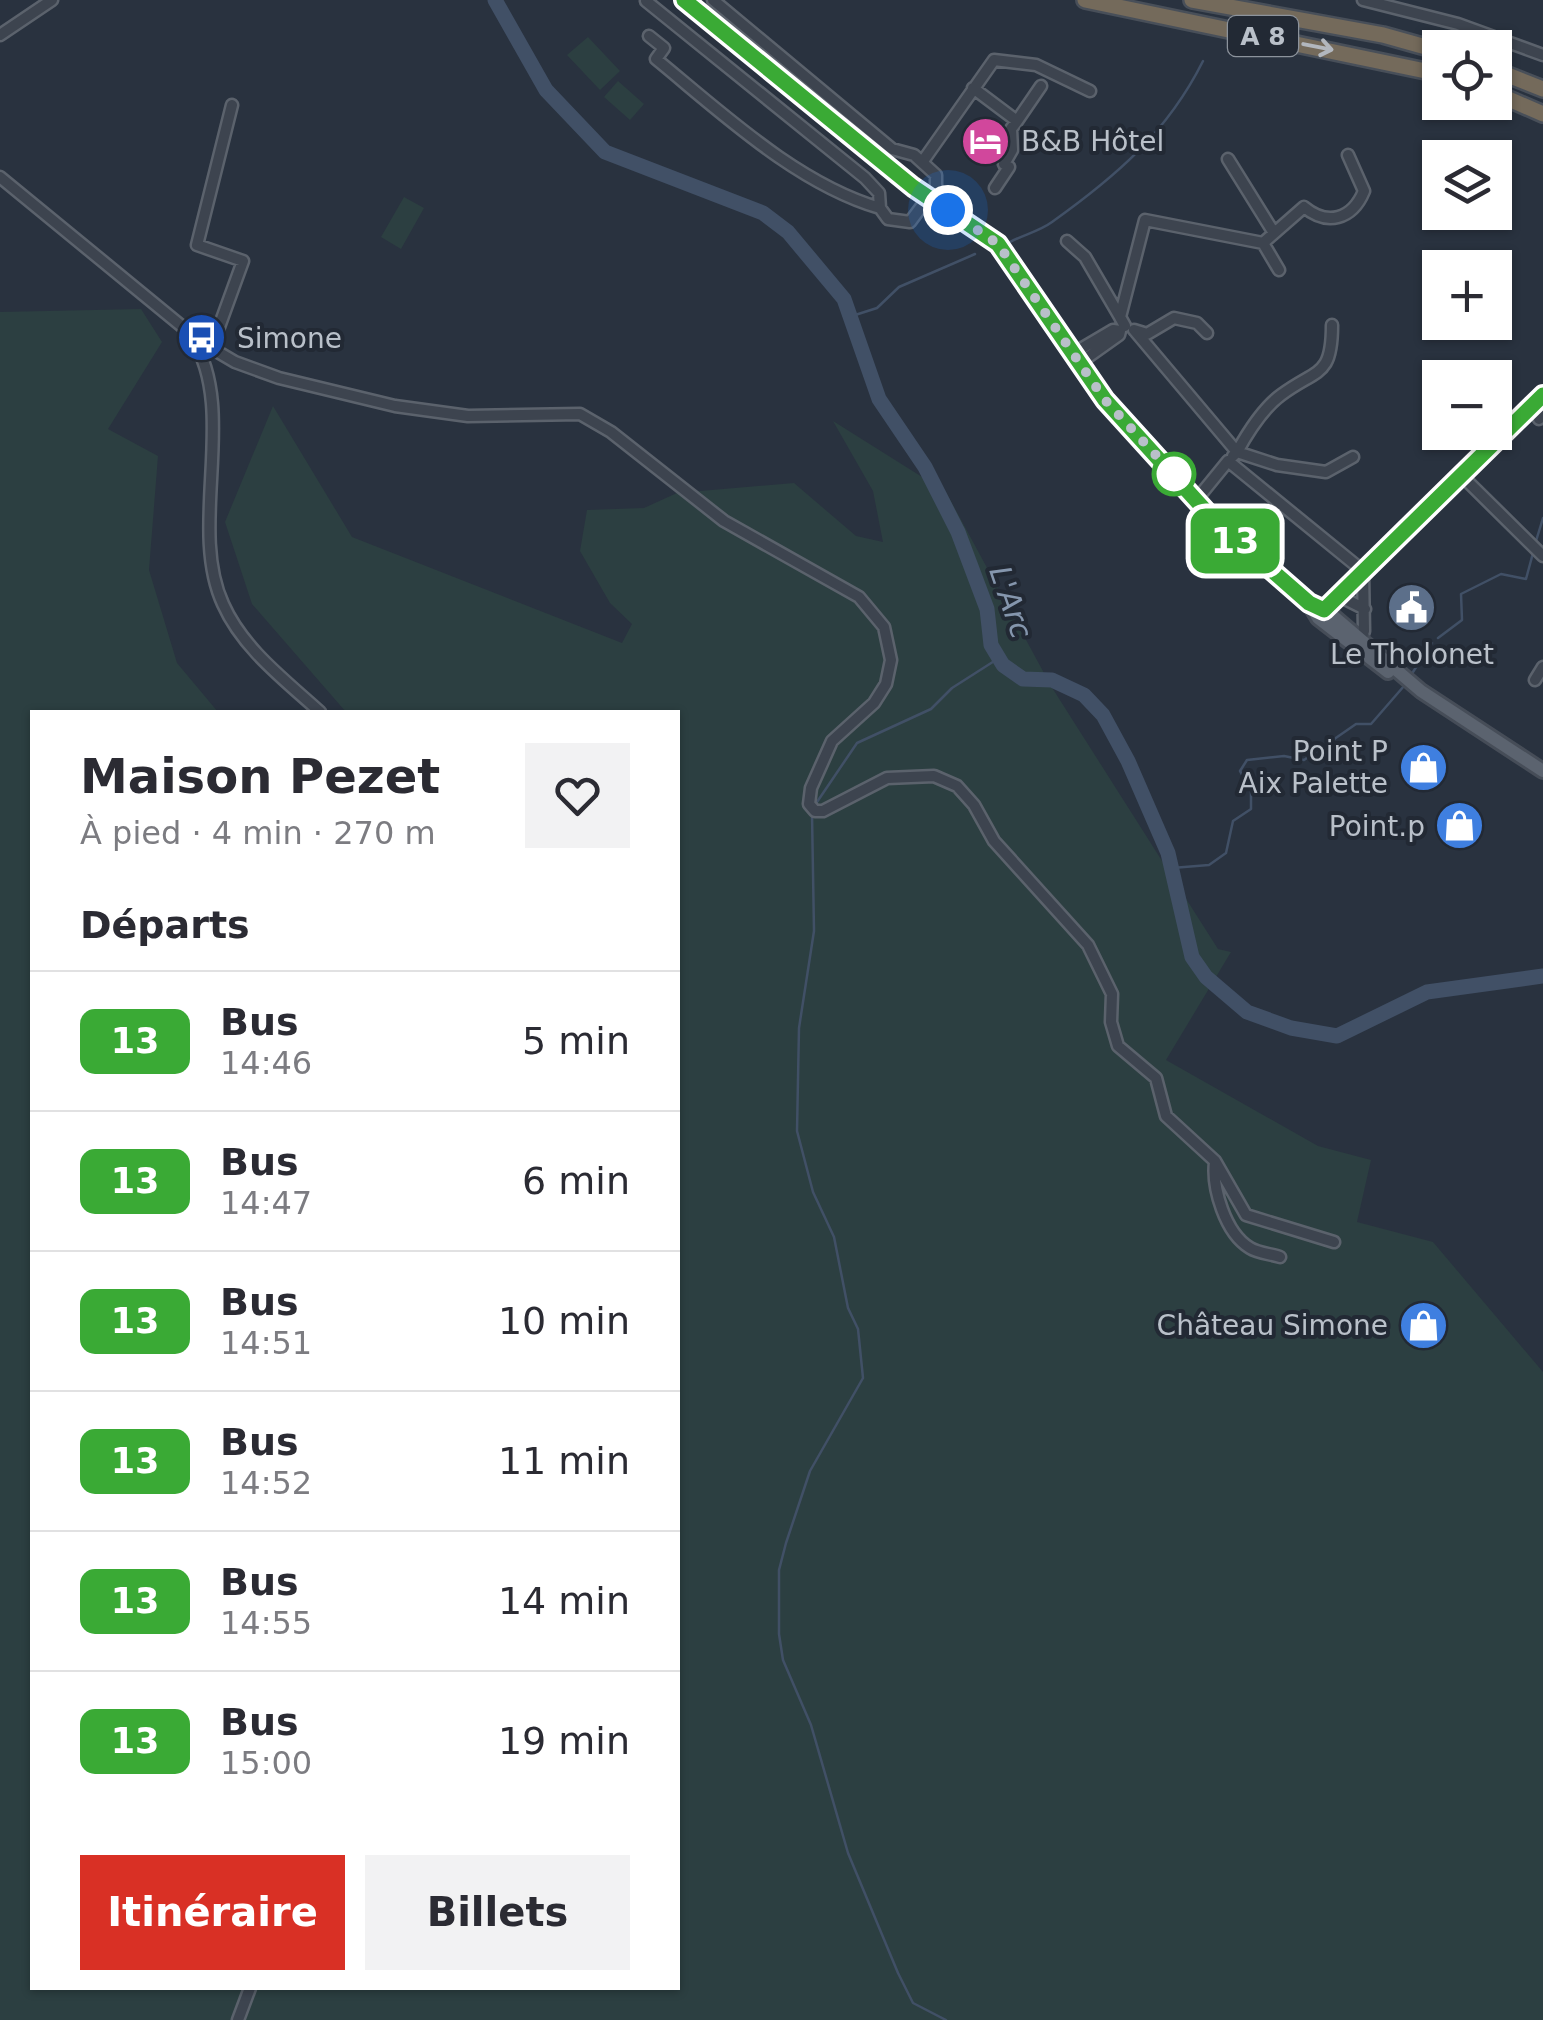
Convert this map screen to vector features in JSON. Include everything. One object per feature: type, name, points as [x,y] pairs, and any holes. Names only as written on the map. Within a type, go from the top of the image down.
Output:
[{"type":"highway","name":"A 8","points":[[1086,0],[1422,70]]},
{"type":"highway","name":"A 8","points":[[1192,0],[1384,35],[1422,46]]},
{"type":"highway","points":[[1512,77],[1543,89]]},
{"type":"highway","points":[[1512,101],[1543,114]]},
{"type":"main road","points":[[684,0],[928,198],[998,244],[1105,400],[1248,552],[1405,682],[1543,774]]},
{"type":"main road","points":[[1322,617],[1361,639],[1405,682]]},
{"type":"street","points":[[0,36],[52,0]]},
{"type":"street","points":[[646,1],[879,193],[880,208],[888,220],[906,224],[938,180],[922,161],[892,148],[712,0]]},
{"type":"street","points":[[1363,0],[1412,5],[1543,56]]},
{"type":"street","points":[[649,36],[664,48],[656,58],[732,121],[850,200],[880,208]]},
{"type":"street","points":[[922,161],[988,64],[998,59],[1036,65],[1090,91]]},
{"type":"street","points":[[995,188],[1009,167],[1004,164],[1012,150],[1011,129],[1040,86]]},
{"type":"street","points":[[973,88],[1017,121]]},
{"type":"street","points":[[211,349],[243,261],[197,246],[232,105]]},
{"type":"street","points":[[1262,243],[1304,207],[1320,220],[1333,221],[1352,208],[1364,186],[1348,155]]},
{"type":"street","points":[[1228,159],[1274,233]]},
{"type":"street","points":[[0,177],[211,349],[278,378],[395,406],[468,416],[580,414],[611,432],[724,521],[859,597],[884,627],[892,660],[886,684],[874,703],[832,742],[811,788],[809,804],[815,811],[823,811],[870,784],[910,774],[934,776],[956,786],[974,804],[994,841],[1088,945],[1112,994],[1112,1022],[1118,1046],[1156,1078],[1166,1116],[1215,1161],[1246,1216],[1334,1242]]},
{"type":"street","points":[[1078,358],[1120,336],[1125,326],[1146,220],[1262,243],[1279,270]]},
{"type":"street","points":[[1067,241],[1085,258],[1125,326],[1237,452],[1276,465],[1326,472],[1352,457]]},
{"type":"street","points":[[1125,326],[1147,334],[1174,318],[1197,323],[1208,333]]},
{"type":"street","points":[[1197,500],[1237,452],[1249,430],[1280,396],[1322,372],[1332,354],[1332,325]]},
{"type":"street","points":[[186,329],[202,358],[208,392],[212,562],[222,602],[244,639],[318,710]]},
{"type":"street","points":[[1322,617],[1337,595],[1543,395]]},
{"type":"street","points":[[1228,461],[1363,571],[1365,609],[1361,639]]},
{"type":"street","points":[[1459,474],[1543,556]]},
{"type":"street","points":[[1337,595],[1365,609]]},
{"type":"street","points":[[1535,680],[1543,668]]},
{"type":"street","points":[[1215,1161],[1213,1178],[1222,1210],[1248,1247],[1280,1257]]},
{"type":"street","points":[[238,2020],[249,1990]]},
{"type":"shaded area","points":[[588,37],[620,71],[600,90],[567,55]]},
{"type":"shaded area","points":[[618,81],[644,104],[630,120],[604,97]]},
{"type":"shaded area","points":[[404,197],[424,208],[401,249],[381,237]]},
{"type":"shaded area","points":[[141,309],[162,342],[108,429],[158,456],[149,570],[177,663],[216,710],[30,710],[30,1990],[680,1990],[680,710],[344,710],[252,604],[225,522],[273,406],[352,537],[622,643],[632,624],[610,603],[580,551],[587,510],[644,508],[677,493],[794,483],[856,536],[883,542],[873,491],[833,421],[946,492],[1051,686],[1218,949],[1231,952],[1166,1060],[1318,1146],[1371,1160],[1357,1222],[1433,1242],[1543,1372],[1543,2020],[0,2020],[0,312]]},
{"type":"waterway","name":"L'Arc","points":[[495,0],[546,90],[605,152],[763,213],[788,232],[844,299],[879,399],[925,467],[958,532],[987,609],[991,645],[1003,665],[1023,679],[1052,680],[1084,695],[1103,715],[1128,761],[1168,853],[1192,957],[1206,977],[1247,1012],[1291,1028],[1337,1036],[1427,992],[1543,976]]},
{"type":"waterway","points":[[1010,242],[1047,225],[1138,152],[1173,110],[1203,61]]},
{"type":"waterway","points":[[852,316],[877,308],[899,287],[975,254]]},
{"type":"waterway","points":[[1536,541],[1543,518]]},
{"type":"waterway","points":[[1438,638],[1462,620],[1461,594],[1501,574],[1526,579],[1533,553]]},
{"type":"waterway","points":[[1411,675],[1432,643]]},
{"type":"waterway","points":[[817,802],[857,743],[931,709],[952,688],[999,658]]},
{"type":"waterway","points":[[1172,868],[1209,865],[1226,853],[1233,821],[1251,809],[1251,790],[1240,771],[1247,760],[1284,756],[1304,760],[1356,724],[1371,724],[1404,686]]},
{"type":"waterway","points":[[812,814],[814,931],[799,1028],[797,1131],[813,1192],[834,1237],[848,1308],[858,1329],[863,1378],[810,1471],[786,1543],[779,1570],[779,1634],[783,1660],[811,1725],[848,1853],[898,1973],[913,2003],[946,2020]]},
{"type":"bus line","name":"13","points":[[684,0],[913,187],[998,244],[1105,400],[1213,519],[1309,603],[1324,610],[1543,395]]},
{"type":"place","name":"B&B Hôtel","points":[[986,141]]},
{"type":"place","name":"Simone","points":[[202,338]]},
{"type":"place","name":"Le Tholonet","points":[[1412,607]]},
{"type":"place","name":"Point P Aix Palette","points":[[1423,767]]},
{"type":"place","name":"Point.p","points":[[1460,826]]},
{"type":"place","name":"Château Simone","points":[[1423,1325]]},
{"type":"route","points":[[948,210],[998,244],[1105,400],[1177,478],[1174,474]]}]
